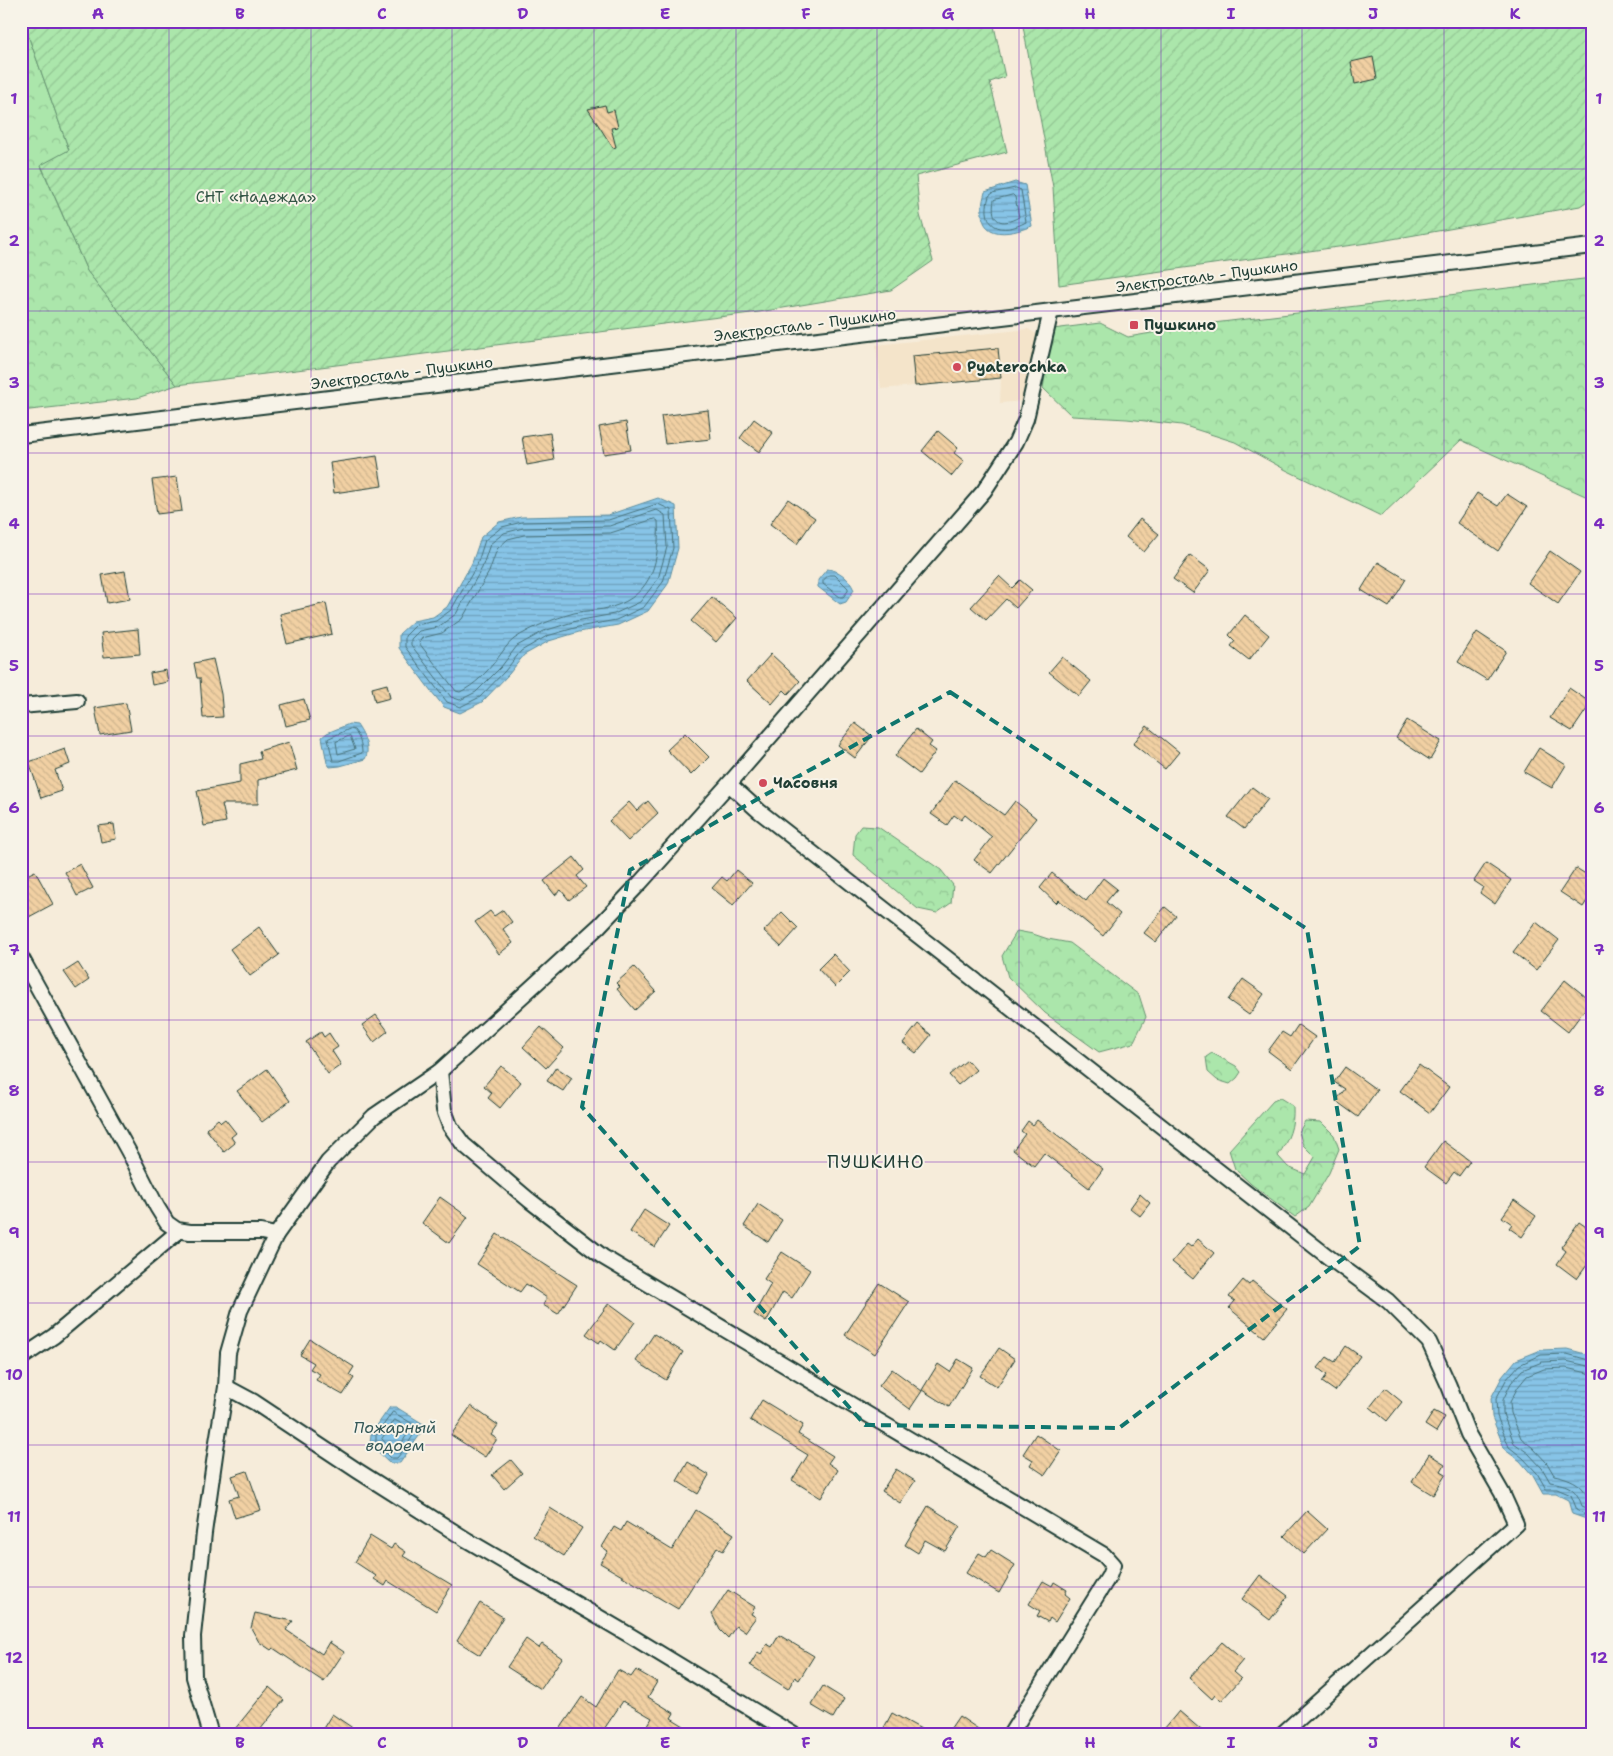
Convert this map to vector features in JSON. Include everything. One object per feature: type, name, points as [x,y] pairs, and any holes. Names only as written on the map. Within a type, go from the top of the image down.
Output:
[{"type":"street","name":"Электросталь - Пушкино","points":[[21,435],[1592,246]]},
{"type":"street","points":[[211,1735],[194,1677],[192,1636],[216,1448],[226,1387],[228,1353],[240,1311],[276,1235],[328,1162],[374,1116],[440,1071],[599,926],[640,883],[729,784],[984,490],[1016,442],[1026,419],[1051,311]]},
{"type":"street","points":[[21,706],[77,701]]},
{"type":"street","points":[[729,784],[759,811],[1319,1250],[1388,1301],[1429,1342],[1468,1434],[1502,1493],[1516,1524],[1281,1735]]},
{"type":"street","points":[[21,957],[167,1223],[179,1231],[261,1232],[276,1235]]},
{"type":"street","points":[[440,1071],[444,1110],[450,1126],[463,1144],[529,1200],[603,1257],[1104,1555],[1113,1565],[1109,1576],[1010,1735]]},
{"type":"street","points":[[21,1358],[62,1330],[179,1231]]},
{"type":"street","points":[[226,1387],[254,1402],[467,1540],[631,1636],[794,1735]]},
{"type":"highlighted area","points":[[950,692],[1307,929],[1360,1246],[1119,1428],[865,1425],[582,1107],[630,870]]},
{"type":"shaded area","points":[[1028,329],[1041,337],[1023,401],[1000,403],[1001,378],[881,389],[876,345]]},
{"type":"green space","points":[[21,21],[23,21],[69,150],[41,166],[87,271],[177,385],[137,398],[21,411]]},
{"type":"green space","name":"СНТ «Надежда»","points":[[23,21],[993,21],[1005,77],[990,82],[1007,152],[916,176],[920,215],[933,261],[891,290],[759,312],[177,385],[87,271],[41,165],[69,150]]},
{"type":"green space","points":[[1022,21],[1592,21],[1592,198],[1580,206],[1375,242],[1059,285],[1053,187]]},
{"type":"green space","points":[[1592,278],[1592,499],[1461,440],[1381,516],[1286,470],[1235,442],[1182,425],[1072,416],[1043,388],[1053,329],[1100,323],[1128,337],[1205,324]]},
{"type":"green space","points":[[861,826],[878,827],[941,870],[953,885],[951,903],[937,913],[918,909],[853,855],[855,834]]},
{"type":"green space","points":[[1017,931],[1070,943],[1139,995],[1146,1017],[1133,1043],[1099,1052],[1045,1013],[1008,977],[1002,956]]},
{"type":"green space","points":[[1212,1053],[1236,1066],[1241,1072],[1230,1084],[1217,1080],[1208,1072],[1206,1057]]},
{"type":"green space","points":[[1280,1098],[1293,1106],[1293,1121],[1290,1132],[1278,1156],[1288,1167],[1305,1174],[1315,1157],[1303,1145],[1299,1132],[1305,1121],[1321,1122],[1334,1135],[1339,1149],[1329,1173],[1309,1207],[1295,1217],[1251,1184],[1235,1169],[1229,1150],[1273,1101]]},
{"type":"water","points":[[1015,182],[1025,185],[1032,226],[1008,232],[991,230],[985,225],[982,217],[985,192]]},
{"type":"water","points":[[658,498],[676,506],[678,548],[668,584],[648,611],[618,625],[579,632],[549,641],[524,655],[482,702],[460,713],[444,707],[399,648],[399,634],[413,621],[433,617],[447,607],[472,563],[481,537],[499,522],[521,517],[608,515]]},
{"type":"water","points":[[827,569],[839,573],[852,586],[854,590],[846,602],[840,604],[818,587],[818,580]]},
{"type":"water","points":[[349,724],[357,725],[364,737],[367,755],[365,759],[330,767],[327,763],[322,737]]},
{"type":"water","points":[[1567,1349],[1589,1355],[1592,1359],[1592,1521],[1572,1514],[1568,1500],[1556,1494],[1543,1494],[1533,1476],[1520,1461],[1505,1450],[1492,1417],[1491,1398],[1502,1377],[1516,1360],[1541,1350]]},
{"type":"water","name":"Пожарный водоем","points":[[390,1407],[396,1407],[425,1425],[400,1463],[390,1463],[370,1444],[371,1434]]},
{"type":"building","points":[[1373,57],[1377,79],[1355,84],[1351,62]]},
{"type":"building","points":[[605,105],[607,112],[614,110],[618,127],[611,128],[616,147],[613,148],[588,109]]},
{"type":"building","name":"Pyaterochka","points":[[998,348],[1001,378],[915,386],[912,356]]},
{"type":"building","points":[[708,410],[711,439],[665,444],[661,416]]},
{"type":"building","points":[[754,419],[773,433],[759,452],[740,438]]},
{"type":"building","points":[[626,422],[631,450],[604,454],[599,427]]},
{"type":"building","points":[[938,431],[958,448],[954,453],[964,461],[952,476],[922,451]]},
{"type":"building","points":[[550,433],[554,460],[527,465],[522,437]]},
{"type":"building","points":[[377,456],[382,486],[334,493],[330,463]]},
{"type":"building","points":[[177,477],[182,511],[157,514],[152,480]]},
{"type":"building","points":[[1477,493],[1498,506],[1507,494],[1527,507],[1498,551],[1457,523]]},
{"type":"building","points":[[788,499],[815,518],[797,544],[770,524]]},
{"type":"building","points":[[1140,519],[1159,534],[1144,552],[1126,537]]},
{"type":"building","points":[[1550,551],[1580,572],[1558,604],[1528,583]]},
{"type":"building","points":[[1190,555],[1210,570],[1193,593],[1173,579]]},
{"type":"building","points":[[1378,562],[1406,579],[1389,607],[1361,590]]},
{"type":"building","points":[[125,571],[130,599],[107,603],[102,575]]},
{"type":"building","points":[[999,576],[1012,588],[1020,580],[1032,590],[1016,608],[1006,599],[986,620],[971,607]]},
{"type":"building","points":[[712,597],[737,618],[716,642],[691,621]]},
{"type":"building","points":[[326,603],[332,634],[287,644],[280,614]]},
{"type":"building","points":[[1245,615],[1269,635],[1249,660],[1231,646],[1235,641],[1229,635]]},
{"type":"building","points":[[138,629],[140,654],[104,657],[101,633]]},
{"type":"building","points":[[1477,632],[1506,651],[1487,680],[1458,662]]},
{"type":"building","points":[[771,654],[800,681],[788,694],[784,690],[772,704],[747,681]]},
{"type":"building","points":[[1062,657],[1091,681],[1079,696],[1049,672]]},
{"type":"building","points":[[213,659],[221,694],[223,717],[203,718],[200,678],[197,678],[194,663]]},
{"type":"building","points":[[166,670],[168,682],[152,685],[150,673]]},
{"type":"building","points":[[387,684],[390,698],[375,702],[372,688]]},
{"type":"building","points":[[1569,688],[1591,703],[1572,731],[1550,718]]},
{"type":"building","points":[[304,699],[310,720],[286,726],[281,705]]},
{"type":"building","points":[[126,703],[131,730],[100,735],[95,708]]},
{"type":"building","points":[[1407,720],[1441,741],[1430,760],[1396,738]]},
{"type":"building","points":[[855,723],[872,736],[855,758],[838,745]]},
{"type":"building","points":[[1147,726],[1179,752],[1165,769],[1133,744]]},
{"type":"building","points":[[916,729],[932,742],[929,746],[936,751],[919,774],[895,756]]},
{"type":"building","points":[[685,733],[709,757],[691,775],[667,750]]},
{"type":"building","points":[[289,742],[297,770],[258,780],[258,804],[222,804],[226,822],[204,826],[197,791],[240,783],[240,764],[261,759],[259,751]]},
{"type":"building","points":[[1539,748],[1566,765],[1552,788],[1524,772]]},
{"type":"building","points":[[65,749],[70,764],[55,770],[62,791],[41,798],[29,762]]},
{"type":"building","points":[[955,780],[1004,815],[1015,801],[1036,818],[992,873],[974,860],[992,837],[965,815],[961,820],[954,815],[947,825],[931,814]]},
{"type":"building","points":[[1252,787],[1268,799],[1244,829],[1228,817]]},
{"type":"building","points":[[648,801],[658,813],[628,841],[609,821],[629,802],[637,811]]},
{"type":"building","points":[[114,824],[116,839],[101,842],[98,826]]},
{"type":"building","points":[[574,857],[584,870],[577,876],[586,887],[569,900],[561,890],[555,895],[544,881]]},
{"type":"building","points":[[1486,863],[1511,880],[1495,904],[1480,893],[1483,887],[1474,881]]},
{"type":"building","points":[[80,864],[93,888],[77,896],[65,872]]},
{"type":"building","points":[[1576,868],[1592,878],[1592,893],[1583,907],[1560,892]]},
{"type":"building","points":[[736,870],[752,883],[733,905],[712,888],[722,877],[727,881]]},
{"type":"building","points":[[35,871],[53,904],[27,918],[21,907],[21,878]]},
{"type":"building","points":[[1052,873],[1086,901],[1103,878],[1117,889],[1106,902],[1120,914],[1103,936],[1059,900],[1056,903],[1040,888]]},
{"type":"building","points":[[1165,907],[1176,916],[1156,942],[1144,933]]},
{"type":"building","points":[[503,910],[512,922],[503,929],[513,943],[499,954],[475,922],[490,911],[494,916]]},
{"type":"building","points":[[782,912],[798,928],[781,947],[764,931]]},
{"type":"building","points":[[1536,922],[1559,940],[1536,970],[1513,952]]},
{"type":"building","points":[[259,927],[279,955],[250,976],[230,949]]},
{"type":"building","points":[[833,954],[850,972],[835,987],[818,969]]},
{"type":"building","points":[[78,963],[89,980],[76,989],[64,972]]},
{"type":"building","points":[[634,967],[656,991],[635,1010],[617,989],[620,987],[616,983]]},
{"type":"building","points":[[1243,979],[1264,994],[1249,1015],[1228,1000]]},
{"type":"building","points":[[1565,980],[1591,1001],[1568,1032],[1541,1011]]},
{"type":"building","points":[[376,1015],[388,1031],[374,1042],[362,1025]]},
{"type":"building","points":[[918,1024],[931,1035],[916,1053],[903,1043]]},
{"type":"building","points":[[1298,1025],[1315,1037],[1292,1069],[1268,1051],[1282,1032],[1290,1037]]},
{"type":"building","points":[[541,1027],[564,1048],[546,1068],[523,1047]]},
{"type":"building","points":[[321,1032],[324,1037],[329,1033],[338,1047],[332,1051],[341,1065],[328,1074],[306,1042]]},
{"type":"building","points":[[967,1060],[976,1070],[958,1085],[949,1075]]},
{"type":"building","points":[[1419,1065],[1449,1087],[1430,1113],[1400,1091]]},
{"type":"building","points":[[501,1066],[521,1082],[500,1108],[488,1098],[492,1093],[484,1086]]},
{"type":"building","points":[[556,1067],[572,1078],[563,1091],[547,1081]]},
{"type":"building","points":[[1345,1067],[1377,1090],[1358,1117],[1336,1101],[1345,1089],[1334,1082]]},
{"type":"building","points":[[267,1069],[290,1101],[262,1122],[237,1091]]},
{"type":"building","points":[[218,1119],[221,1122],[225,1119],[236,1133],[231,1137],[235,1143],[224,1152],[206,1129]]},
{"type":"building","points":[[1037,1120],[1103,1169],[1089,1188],[1044,1153],[1034,1166],[1013,1150],[1025,1134],[1021,1131],[1028,1121],[1033,1125]]},
{"type":"building","points":[[1443,1141],[1470,1161],[1459,1176],[1454,1172],[1446,1183],[1424,1167]]},
{"type":"building","points":[[1140,1194],[1150,1203],[1140,1216],[1130,1208]]},
{"type":"building","points":[[440,1197],[468,1217],[449,1243],[422,1223]]},
{"type":"building","points":[[1514,1200],[1536,1216],[1522,1237],[1509,1228],[1512,1224],[1502,1217]]},
{"type":"building","points":[[758,1204],[782,1220],[768,1242],[744,1226]]},
{"type":"building","points":[[644,1210],[669,1226],[655,1247],[630,1232]]},
{"type":"building","points":[[1579,1222],[1592,1231],[1592,1258],[1577,1279],[1557,1264],[1566,1251],[1561,1247]]},
{"type":"building","points":[[497,1234],[577,1285],[558,1314],[543,1305],[547,1298],[526,1284],[520,1292],[477,1264]]},
{"type":"building","points":[[1198,1239],[1214,1253],[1193,1279],[1172,1262],[1187,1244],[1191,1247]]},
{"type":"building","points":[[782,1252],[810,1270],[792,1298],[783,1292],[766,1322],[754,1314],[771,1284],[764,1279]]},
{"type":"building","points":[[1243,1280],[1249,1285],[1252,1281],[1287,1309],[1264,1337],[1229,1308],[1235,1301],[1229,1297]]},
{"type":"building","points":[[879,1283],[909,1302],[875,1354],[845,1335]]},
{"type":"building","points":[[609,1303],[635,1322],[615,1350],[601,1340],[599,1343],[586,1334]]},
{"type":"building","points":[[654,1334],[683,1352],[666,1380],[636,1361]]},
{"type":"building","points":[[310,1339],[354,1367],[349,1375],[354,1378],[343,1395],[316,1380],[320,1374],[310,1369],[314,1363],[300,1355]]},
{"type":"building","points":[[1346,1346],[1360,1356],[1335,1391],[1322,1382],[1327,1375],[1318,1368],[1327,1357],[1335,1362]]},
{"type":"building","points":[[999,1348],[1015,1359],[997,1387],[980,1376]]},
{"type":"building","points":[[958,1359],[973,1368],[949,1407],[922,1390],[938,1364],[950,1372]]},
{"type":"building","points":[[892,1369],[922,1391],[910,1409],[879,1386]]},
{"type":"building","points":[[1385,1388],[1402,1402],[1387,1421],[1370,1407]]},
{"type":"building","points":[[762,1400],[803,1425],[798,1434],[833,1456],[828,1463],[838,1470],[821,1498],[792,1480],[808,1455],[750,1420]]},
{"type":"building","points":[[471,1406],[498,1425],[491,1435],[497,1439],[485,1457],[451,1435]]},
{"type":"building","points":[[1434,1411],[1445,1417],[1436,1432],[1425,1425]]},
{"type":"building","points":[[1036,1434],[1061,1451],[1045,1475],[1030,1465],[1033,1460],[1023,1454]]},
{"type":"building","points":[[1429,1454],[1445,1464],[1441,1471],[1446,1474],[1433,1495],[1412,1482]]},
{"type":"building","points":[[511,1460],[522,1473],[504,1489],[492,1475]]},
{"type":"building","points":[[688,1462],[709,1475],[698,1494],[677,1481]]},
{"type":"building","points":[[896,1469],[915,1481],[900,1503],[882,1491]]},
{"type":"building","points":[[247,1471],[261,1510],[235,1518],[229,1499],[239,1496],[232,1476]]},
{"type":"building","points":[[928,1506],[960,1526],[945,1551],[925,1540],[918,1553],[905,1545]]},
{"type":"building","points":[[550,1508],[582,1528],[564,1556],[533,1536]]},
{"type":"building","points":[[696,1510],[734,1534],[723,1551],[717,1547],[678,1609],[600,1563],[608,1551],[602,1547],[614,1527],[621,1531],[626,1522],[672,1550]]},
{"type":"building","points":[[1307,1511],[1327,1529],[1304,1554],[1284,1536]]},
{"type":"building","points":[[370,1536],[391,1549],[394,1544],[406,1552],[403,1556],[452,1585],[436,1611],[388,1581],[385,1586],[374,1579],[376,1576],[355,1562]]},
{"type":"building","points":[[991,1550],[1015,1565],[999,1593],[966,1573],[979,1553],[986,1557]]},
{"type":"building","points":[[1260,1575],[1288,1596],[1270,1620],[1242,1599]]},
{"type":"building","points":[[1043,1581],[1052,1586],[1054,1582],[1067,1590],[1065,1594],[1070,1598],[1055,1622],[1050,1618],[1048,1622],[1037,1616],[1040,1611],[1029,1604]]},
{"type":"building","points":[[728,1590],[755,1607],[751,1614],[756,1617],[745,1632],[736,1626],[728,1638],[720,1630],[712,1614]]},
{"type":"building","points":[[480,1603],[503,1617],[480,1655],[457,1641]]},
{"type":"building","points":[[255,1613],[293,1621],[286,1630],[322,1654],[329,1642],[344,1652],[324,1682],[273,1648],[271,1650],[259,1642],[251,1628]]},
{"type":"building","points":[[779,1635],[814,1656],[799,1680],[795,1677],[788,1689],[750,1665],[758,1652],[761,1654],[767,1644],[772,1647]]},
{"type":"building","points":[[526,1639],[539,1648],[542,1644],[562,1658],[541,1689],[507,1667]]},
{"type":"building","points":[[1222,1642],[1243,1660],[1233,1672],[1241,1679],[1221,1701],[1215,1695],[1212,1699],[1189,1678]]},
{"type":"building","points":[[618,1670],[631,1677],[636,1670],[657,1682],[648,1697],[674,1713],[671,1718],[684,1726],[679,1735],[642,1735],[652,1718],[623,1701],[600,1735],[556,1735],[582,1697],[596,1707]]},
{"type":"building","points":[[823,1686],[844,1699],[833,1718],[811,1705]]},
{"type":"building","points":[[269,1687],[284,1700],[256,1735],[230,1735]]},
{"type":"building","points":[[1179,1711],[1207,1735],[1159,1735]]},
{"type":"building","points":[[892,1713],[932,1735],[880,1735]]},
{"type":"building","points":[[332,1714],[363,1735],[319,1735]]},
{"type":"building","points":[[959,1716],[987,1735],[946,1735]]},
{"type":"place","name":"Пушкино","points":[[1134,325]]},
{"type":"place","name":"Pyaterochka","points":[[957,367]]},
{"type":"place","name":"Часовня","points":[[763,783]]},
{"type":"district","name":"ПУШКИНО","points":[[876,1162]]}]
